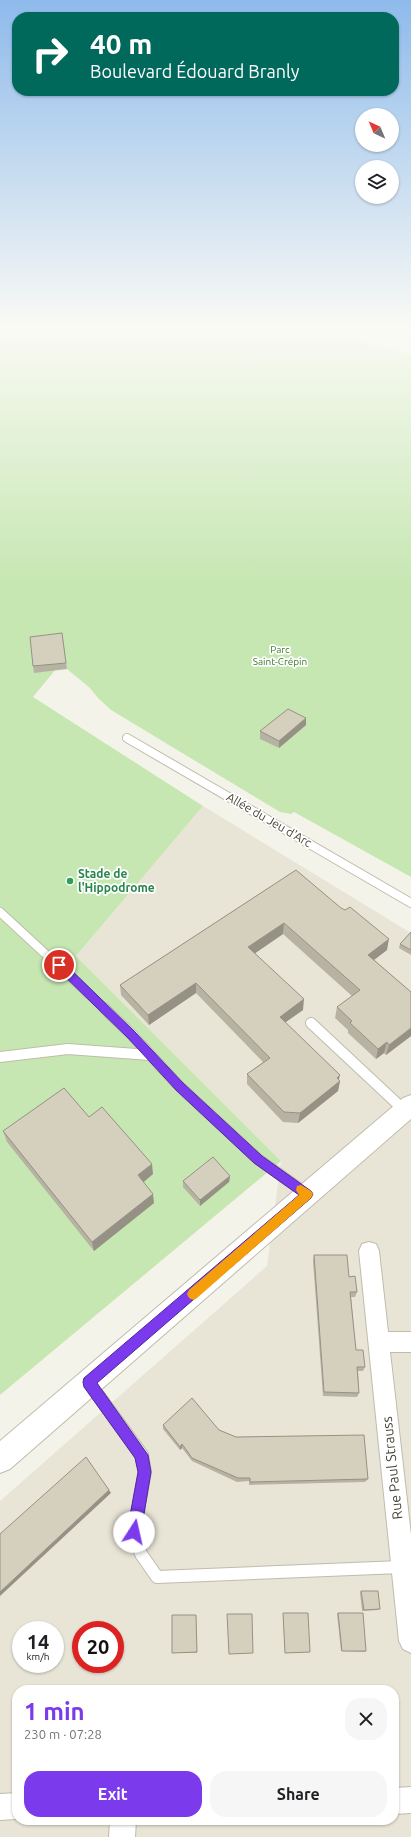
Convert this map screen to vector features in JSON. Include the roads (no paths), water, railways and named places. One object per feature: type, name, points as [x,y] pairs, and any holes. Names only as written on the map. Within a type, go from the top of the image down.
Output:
[{"type":"street","points":[[0,1459],[408,1108]]},
{"type":"street","name":"Rue Paul Strauss","points":[[369,1251],[411,1641]]},
{"type":"street","points":[[379,1342],[411,1342]]},
{"type":"street","points":[[399,1800],[411,1800]]},
{"type":"street","points":[[0,1807],[12,1806]]},
{"type":"street","points":[[122,1837],[123,1825]]},
{"type":"lane","name":"Allée du Jeu d'Arc","points":[[127,738],[411,902]]},
{"type":"lane","points":[[0,912],[59,965],[150,1055],[179,1086],[258,1160],[307,1194]]},
{"type":"lane","points":[[311,1023],[408,1108]]},
{"type":"lane","points":[[0,1057],[68,1049],[150,1055]]},
{"type":"lane","points":[[89,1382],[142,1455],[144,1472],[134,1532],[141,1554],[157,1577],[403,1567]]},
{"type":"place","name":"Stade de l'Hippodrome","points":[[70,881]]},
{"type":"park label","name":"Parc Saint-Crépin","points":[[280,654]]}]
